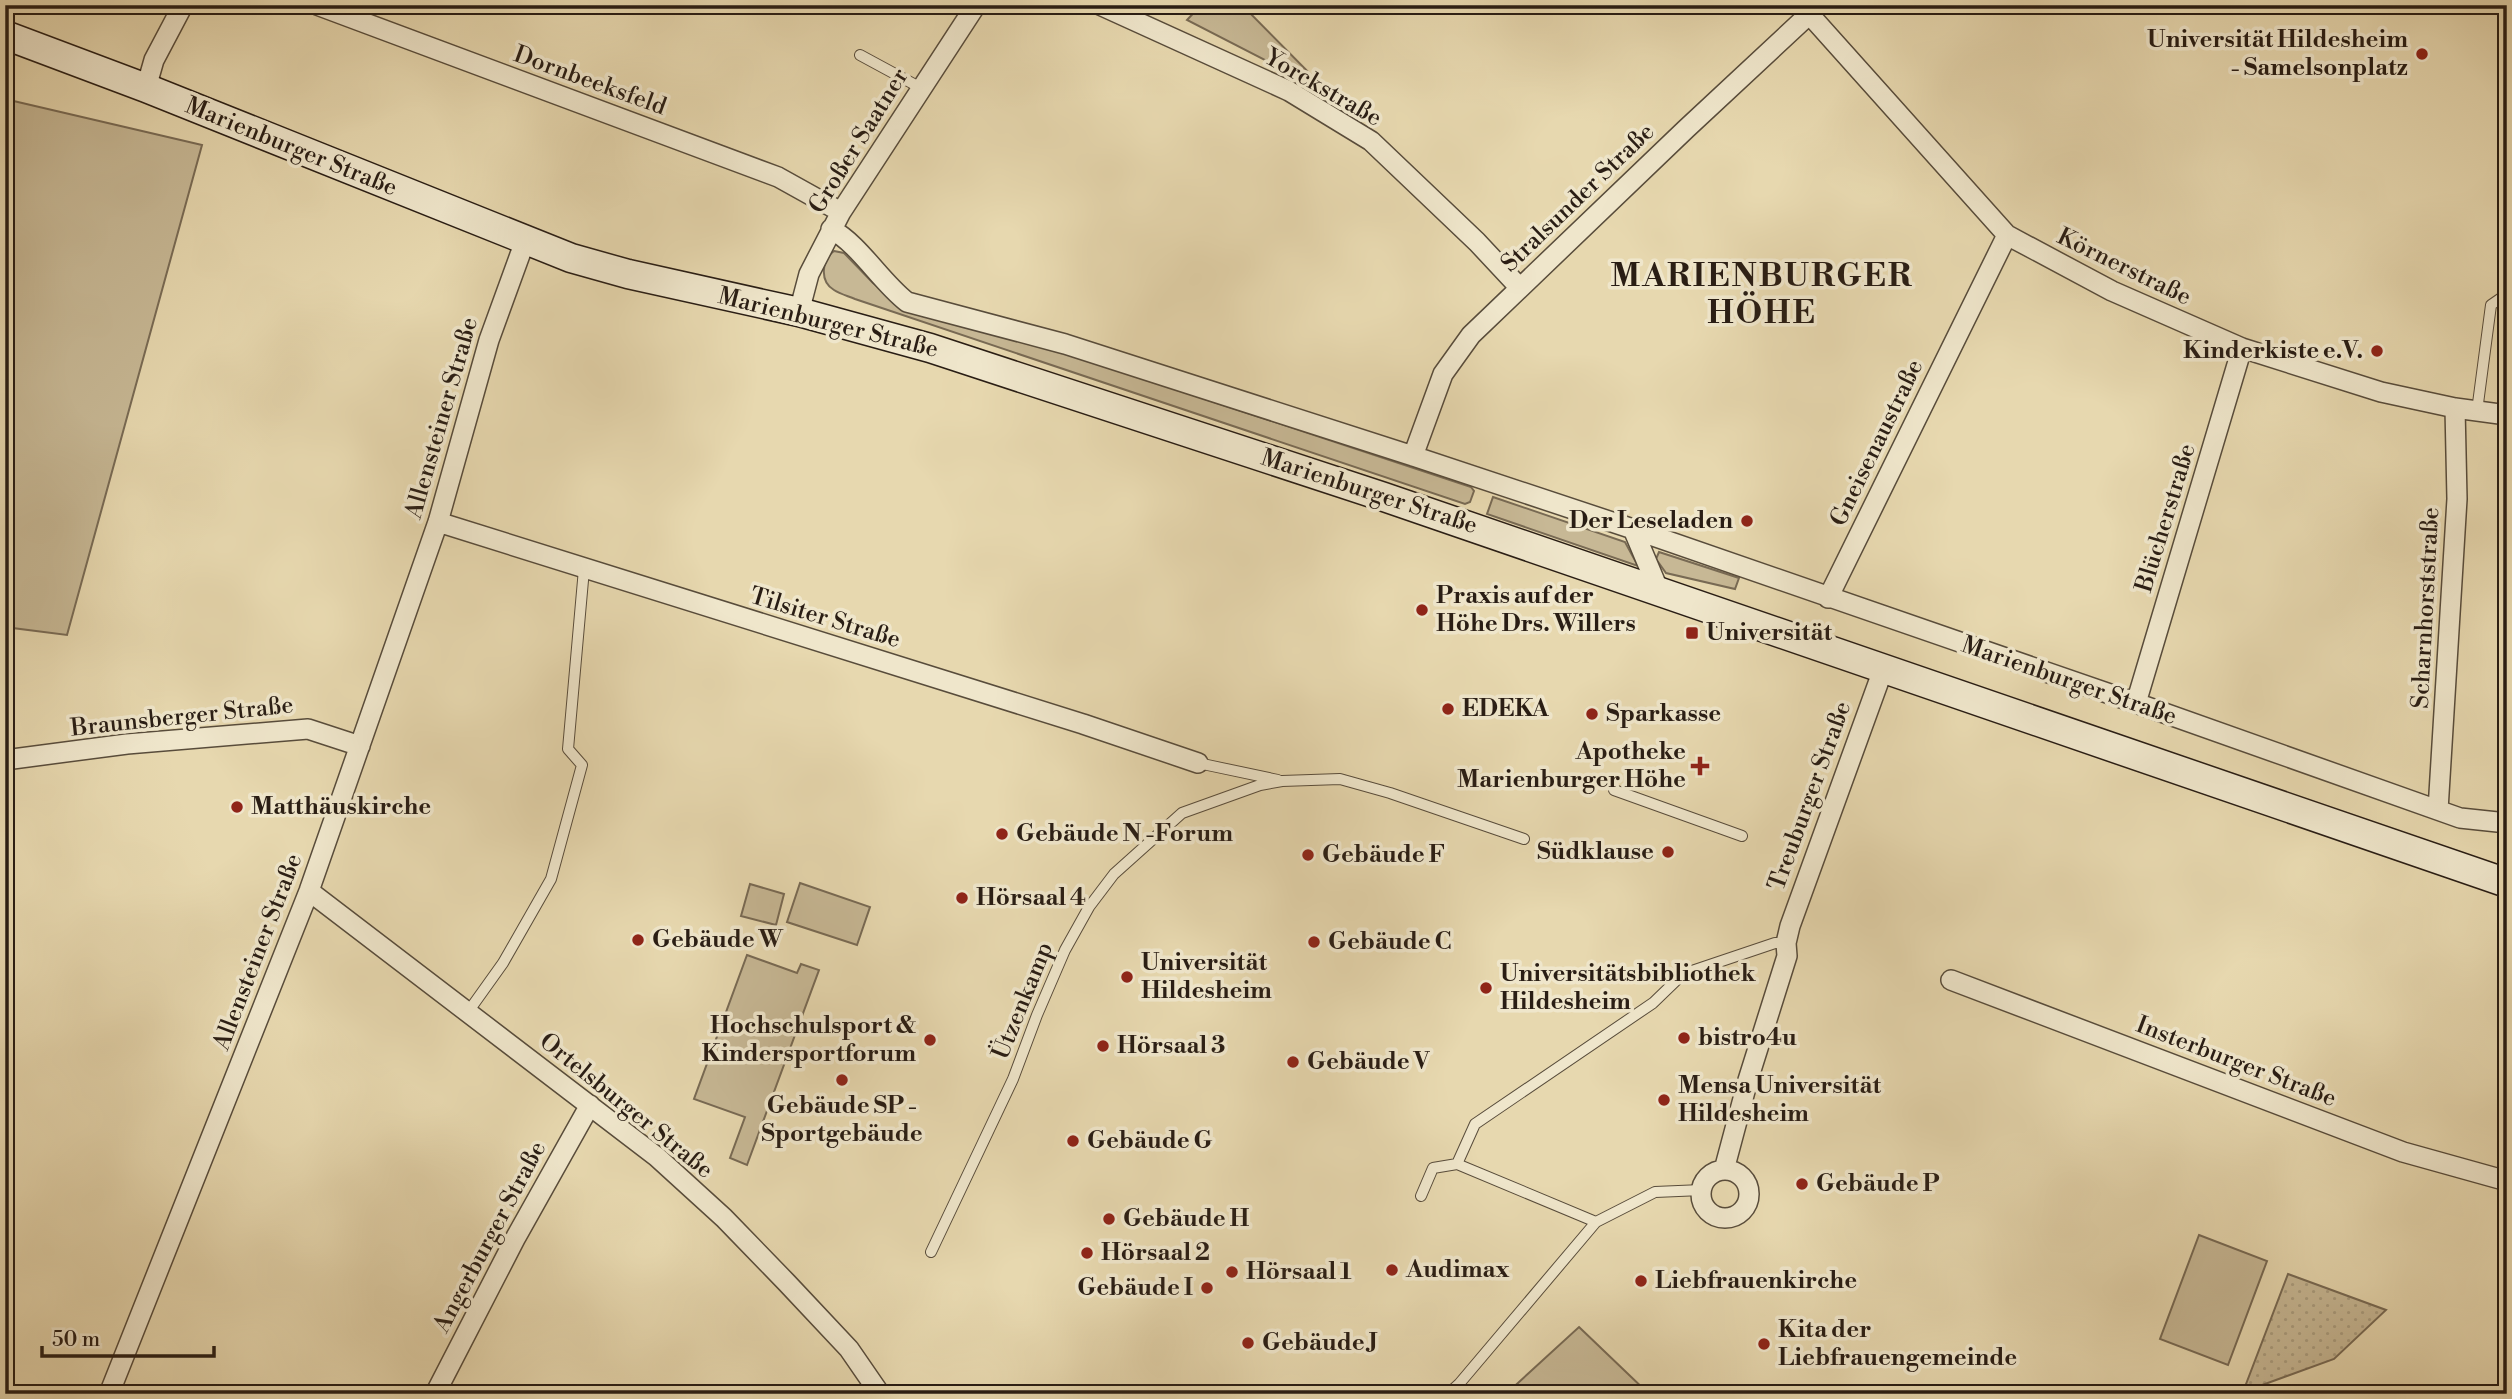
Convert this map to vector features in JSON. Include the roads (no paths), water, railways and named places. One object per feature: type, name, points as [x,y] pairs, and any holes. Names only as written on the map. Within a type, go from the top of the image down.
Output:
[{"type":"main road","name":"Marienburger Straße","points":[[9,35],[571,258],[628,274],[799,312],[969,361],[1397,501],[2507,883]]},
{"type":"street","points":[[146,88],[154,60],[183,5]]},
{"type":"street","name":"Dornbeeksfeld","points":[[317,5],[778,177],[836,221]]},
{"type":"street","name":"Großer Saatner","points":[[799,312],[809,274],[836,221],[976,5]]},
{"type":"street","name":"Yorckstraße","points":[[1100,5],[1289,91],[1371,141],[1477,242],[1520,288]]},
{"type":"street","name":"Stralsunder Straße","points":[[1413,456],[1443,374],[1471,335],[1814,10]]},
{"type":"street","name":"Körnerstraße","points":[[1814,10],[2007,235],[2112,291],[2242,348],[2381,392],[2455,408],[2507,415]]},
{"type":"street","name":"Marienburger Straße","points":[[836,221],[842,235],[890,289],[907,302],[1065,344],[1413,456],[1633,529],[2460,818],[2507,823]]},
{"type":"street","name":"Gneisenaustraße","points":[[1828,598],[2007,235]]},
{"type":"street","name":"Allensteiner Straße","points":[[109,1394],[310,891],[438,522],[489,340],[525,241]]},
{"type":"street","name":"Blücherstraße","points":[[2136,703],[2242,348]]},
{"type":"street","name":"Scharnhorststraße","points":[[2438,810],[2457,499],[2455,408]]},
{"type":"street","name":"Tilsiter Straße","points":[[438,522],[1083,724],[1198,763]]},
{"type":"street","points":[[1633,529],[1659,591]]},
{"type":"street","name":"Treuburger Straße","points":[[1724,1170],[1748,1080],[1787,956],[1786,943],[1884,667]]},
{"type":"street","name":"Braunsberger Straße","points":[[5,760],[127,744],[308,729],[360,746]]},
{"type":"street","name":"Ortelsburger Straße","points":[[310,891],[657,1157],[724,1218],[849,1349],[880,1394]]},
{"type":"street","name":"Insterburger Straße","points":[[1951,980],[2403,1152],[2507,1181]]},
{"type":"street","name":"Angerburger Straße","points":[[435,1394],[516,1237],[590,1105]]},
{"type":"street","points":[[1724,1170],[1739,1174],[1748,1185],[1748,1200],[1741,1212],[1726,1218],[1711,1212],[1705,1206],[1702,1190],[1710,1176],[1724,1170]]},
{"type":"lane","points":[[860,55],[921,88]]},
{"type":"lane","points":[[2477,411],[2491,304],[2507,294]]},
{"type":"lane","points":[[468,1012],[503,963],[551,879],[582,765],[568,749],[584,569]]},
{"type":"lane","points":[[1198,763],[1282,781],[1340,779],[1390,793],[1524,839]]},
{"type":"lane","name":"Ützenkamp","points":[[931,1252],[1013,1079],[1065,950],[1089,907],[1114,874],[1182,813],[1260,785],[1282,781]]},
{"type":"lane","points":[[1614,790],[1742,836]]},
{"type":"lane","points":[[1457,1164],[1475,1124],[1653,1003],[1683,974],[1774,943],[1786,943]]},
{"type":"lane","points":[[1421,1196],[1433,1168],[1457,1164],[1596,1222]]},
{"type":"lane","points":[[1448,1394],[1532,1300],[1596,1222],[1655,1192],[1702,1190]]},
{"type":"place","name":"Universität Hildesheim - Samelsonplatz","points":[[2422,54]]},
{"type":"place","name":"Kinderkiste e.V.","points":[[2377,351]]},
{"type":"place","name":"Der Leseladen","points":[[1747,521]]},
{"type":"place","name":"Praxis auf der Höhe Drs. Willers","points":[[1422,610]]},
{"type":"place","name":"Universität","points":[[1692,633]]},
{"type":"place","name":"EDEKA","points":[[1448,709]]},
{"type":"place","name":"Sparkasse","points":[[1592,714]]},
{"type":"place","name":"Apotheke Marienburger Höhe","points":[[1700,766]]},
{"type":"place","name":"Matthäuskirche","points":[[237,807]]},
{"type":"place","name":"Gebäude N -Forum","points":[[1002,834]]},
{"type":"place","name":"Südklause","points":[[1668,852]]},
{"type":"place","name":"Gebäude F","points":[[1308,855]]},
{"type":"place","name":"Hörsaal 4","points":[[962,898]]},
{"type":"place","name":"Gebäude W","points":[[638,940]]},
{"type":"place","name":"Gebäude C","points":[[1314,942]]},
{"type":"place","name":"Universität Hildesheim","points":[[1127,977]]},
{"type":"place","name":"Universitätsbibliothek Hildesheim","points":[[1486,988]]},
{"type":"place","name":"bistro4u","points":[[1684,1038]]},
{"type":"place","name":"Hochschulsport & Kindersportforum","points":[[930,1040]]},
{"type":"place","name":"Hörsaal 3","points":[[1103,1046]]},
{"type":"place","name":"Gebäude V","points":[[1293,1062]]},
{"type":"place","name":"Gebäude SP - Sportgebäude","points":[[842,1080]]},
{"type":"place","name":"Mensa Universität Hildesheim","points":[[1664,1100]]},
{"type":"place","name":"Gebäude G","points":[[1073,1141]]},
{"type":"place","name":"Gebäude P","points":[[1802,1184]]},
{"type":"place","name":"Gebäude H","points":[[1109,1219]]},
{"type":"place","name":"Hörsaal 2","points":[[1087,1253]]},
{"type":"place","name":"Audimax","points":[[1392,1270]]},
{"type":"place","name":"Hörsaal 1","points":[[1232,1272]]},
{"type":"place","name":"Liebfrauenkirche","points":[[1641,1281]]},
{"type":"place","name":"Gebäude I","points":[[1207,1288]]},
{"type":"place","name":"Gebäude J","points":[[1248,1343]]},
{"type":"place","name":"Kita der Liebfrauengemeinde","points":[[1764,1344]]},
{"type":"district","name":"MARIENBURGER HÖHE","points":[[1762,294]]}]
